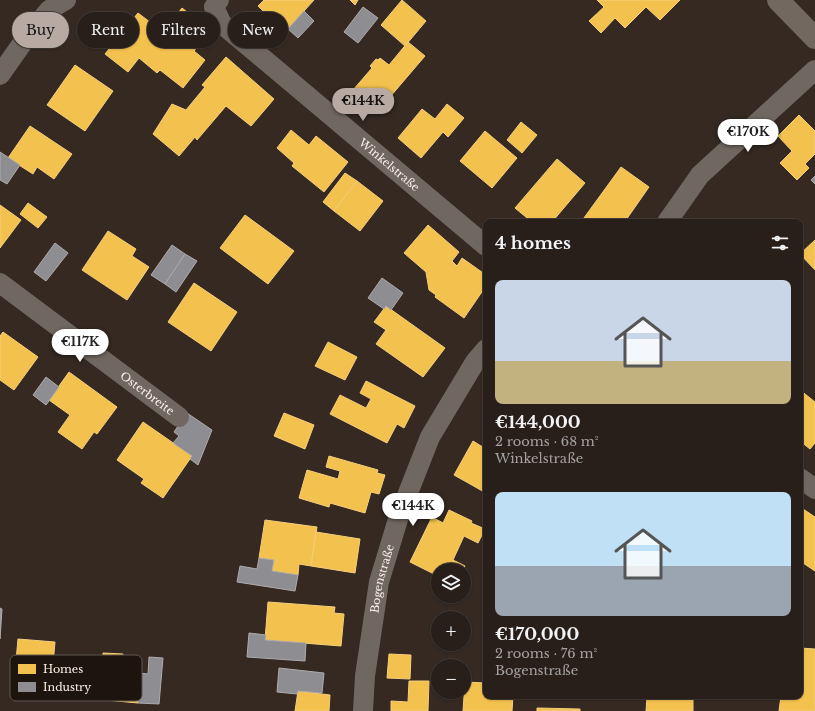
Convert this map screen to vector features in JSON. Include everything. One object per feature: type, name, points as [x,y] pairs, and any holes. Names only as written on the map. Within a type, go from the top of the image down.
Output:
[{"type":"main road","points":[[778,0],[815,38]]},
{"type":"street","points":[[0,75],[26,38],[49,10],[66,0]]},
{"type":"street","name":"Winkelstraße","points":[[218,0],[214,7],[222,24],[483,243]]},
{"type":"street","points":[[669,219],[700,175],[815,70]]},
{"type":"street","name":"Osterbreite","points":[[0,283],[179,417]]},
{"type":"street","name":"Bogenstraße","points":[[363,711],[366,676],[379,582],[399,516],[430,437],[475,362],[483,353]]},
{"type":"street","points":[[803,480],[815,489]]},
{"type":"building: Homes","points":[[264,0],[314,0],[288,29],[288,12],[264,12],[258,6]]},
{"type":"building: Homes","points":[[350,0],[358,0],[355,5]]},
{"type":"building: Homes","points":[[402,0],[426,21],[405,46],[381,25]]},
{"type":"building: Homes","points":[[597,0],[680,0],[660,20],[646,7],[625,28],[615,18],[601,33],[589,21],[604,7]]},
{"type":"building: Homes","points":[[182,8],[187,12],[179,12]]},
{"type":"building: Homes","points":[[139,14],[147,20],[147,48],[196,48],[194,51],[205,60],[183,88],[160,70],[157,73],[139,58],[128,72],[105,54],[110,48],[139,48]]},
{"type":"building: Homes","points":[[408,42],[425,56],[378,111],[353,90],[372,68],[370,66],[376,59],[378,60],[380,58],[389,65]]},
{"type":"building: Homes","points":[[226,57],[274,99],[251,126],[226,106],[197,140],[195,137],[179,156],[153,134],[172,104],[186,110],[205,87],[202,85]]},
{"type":"building: Homes","points":[[75,65],[113,91],[85,131],[47,105]]},
{"type":"building: Homes","points":[[447,104],[464,118],[448,137],[443,132],[421,158],[398,138],[422,109],[435,119]]},
{"type":"building: Homes","points":[[799,115],[815,131],[815,154],[805,164],[809,168],[797,180],[780,163],[792,151],[778,136]]},
{"type":"building: Homes","points":[[521,122],[537,135],[522,153],[507,140]]},
{"type":"building: Homes","points":[[30,126],[72,154],[54,179],[37,167],[33,174],[8,158]]},
{"type":"building: Homes","points":[[291,130],[309,145],[316,136],[348,162],[324,192],[292,166],[294,163],[277,148]]},
{"type":"building: Homes","points":[[485,131],[517,158],[492,188],[460,161]]},
{"type":"building: Homes","points":[[557,159],[585,183],[555,219],[528,219],[515,208]]},
{"type":"building: Homes","points":[[621,167],[649,187],[627,219],[583,219]]},
{"type":"building: Homes","points":[[345,173],[357,181],[334,211],[323,202]]},
{"type":"building: Homes","points":[[357,181],[383,201],[360,231],[334,211]]},
{"type":"building: Homes","points":[[28,203],[47,217],[38,228],[20,214]]},
{"type":"building: Homes","points":[[0,205],[21,220],[0,248]]},
{"type":"building: Homes","points":[[245,215],[294,251],[268,284],[220,248]]},
{"type":"building: Homes","points":[[428,225],[459,252],[452,261],[457,266],[462,258],[483,273],[483,290],[464,318],[435,297],[436,295],[429,290],[426,272],[404,253]]},
{"type":"building: Homes","points":[[108,231],[136,249],[132,256],[149,267],[127,300],[82,270]]},
{"type":"building: Homes","points":[[815,240],[815,270],[803,257],[803,251]]},
{"type":"building: Homes","points":[[194,283],[237,312],[211,351],[168,322]]},
{"type":"building: Homes","points":[[386,306],[445,348],[423,377],[376,344],[386,330],[374,322]]},
{"type":"building: Homes","points":[[3,332],[38,357],[14,390],[0,380],[0,336]]},
{"type":"building: Homes","points":[[328,342],[357,357],[345,380],[315,366]]},
{"type":"building: Homes","points":[[69,372],[117,407],[97,434],[94,432],[82,449],[58,432],[70,415],[49,400]]},
{"type":"building: Homes","points":[[366,381],[415,406],[404,428],[397,424],[387,443],[330,414],[340,395],[366,408],[371,399],[360,393]]},
{"type":"building: Homes","points":[[803,392],[815,402],[815,443],[810,449],[803,443]]},
{"type":"building: Homes","points":[[284,413],[314,425],[305,449],[274,436]]},
{"type":"building: Homes","points":[[143,422],[192,456],[163,498],[141,483],[144,479],[117,460]]},
{"type":"building: Homes","points":[[473,441],[483,447],[483,491],[454,475]]},
{"type":"building: Homes","points":[[329,456],[378,470],[377,473],[385,475],[379,494],[371,492],[365,513],[330,503],[329,507],[299,498],[307,470],[338,479],[340,471],[326,467]]},
{"type":"building: Homes","points":[[803,509],[815,517],[815,571],[803,563]]},
{"type":"building: Homes","points":[[449,510],[483,528],[483,533],[478,543],[464,536],[453,560],[459,563],[431,563],[431,572],[410,562],[432,517],[443,523]]},
{"type":"building: Homes","points":[[265,520],[317,527],[311,566],[299,564],[298,575],[272,571],[274,560],[259,558]]},
{"type":"building: Homes","points":[[316,532],[360,539],[355,573],[311,566]]},
{"type":"building: Homes","points":[[268,602],[335,607],[334,613],[344,614],[341,646],[265,640]]},
{"type":"building: Homes","points":[[18,639],[55,642],[54,655],[17,655]]},
{"type":"building: Homes","points":[[803,648],[815,649],[815,711],[779,711],[781,699],[803,699]]},
{"type":"building: Homes","points":[[103,653],[123,654],[123,655],[103,655]]},
{"type":"building: Homes","points":[[389,654],[411,655],[410,679],[387,678]]},
{"type":"building: Homes","points":[[409,681],[429,681],[428,711],[391,711],[391,701],[408,702]]},
{"type":"building: Homes","points":[[471,682],[483,683],[483,699],[513,699],[512,711],[463,711],[464,699],[471,699]]},
{"type":"building: Homes","points":[[298,691],[330,695],[329,711],[295,711]]},
{"type":"building: Homes","points":[[647,699],[693,700],[693,711],[646,711]]},
{"type":"building: Homes","points":[[116,701],[138,701],[138,703]]},
{"type":"building: Homes","points":[[537,708],[580,709],[580,711],[537,711]]},
{"type":"building: Industry","points":[[363,7],[378,18],[358,43],[344,32]]},
{"type":"building: Industry","points":[[304,11],[314,21],[298,38],[288,29]]},
{"type":"building: Industry","points":[[0,152],[20,165],[7,184],[0,180]]},
{"type":"building: Industry","points":[[815,176],[815,184],[811,180]]},
{"type":"building: Industry","points":[[55,243],[68,253],[46,281],[34,272]]},
{"type":"building: Industry","points":[[172,245],[185,254],[165,284],[151,275]]},
{"type":"building: Industry","points":[[185,254],[197,261],[176,292],[165,284]]},
{"type":"building: Industry","points":[[382,278],[403,293],[391,310],[386,306],[384,309],[368,298]]},
{"type":"building: Industry","points":[[46,377],[59,387],[46,405],[33,395]]},
{"type":"building: Industry","points":[[187,413],[212,430],[198,465],[190,459],[192,456],[173,443],[179,436],[174,432]]},
{"type":"building: Industry","points":[[259,558],[274,560],[272,571],[298,575],[295,591],[237,582],[240,566],[257,569]]},
{"type":"building: Industry","points":[[0,608],[2,609],[0,639]]},
{"type":"building: Industry","points":[[249,633],[266,635],[265,640],[306,643],[305,661],[247,657]]},
{"type":"building: Industry","points":[[149,657],[163,658],[159,704],[138,703],[138,701],[142,701],[142,673],[148,674]]},
{"type":"building: Industry","points":[[279,668],[324,673],[322,693],[298,691],[297,694],[277,692]]}]
